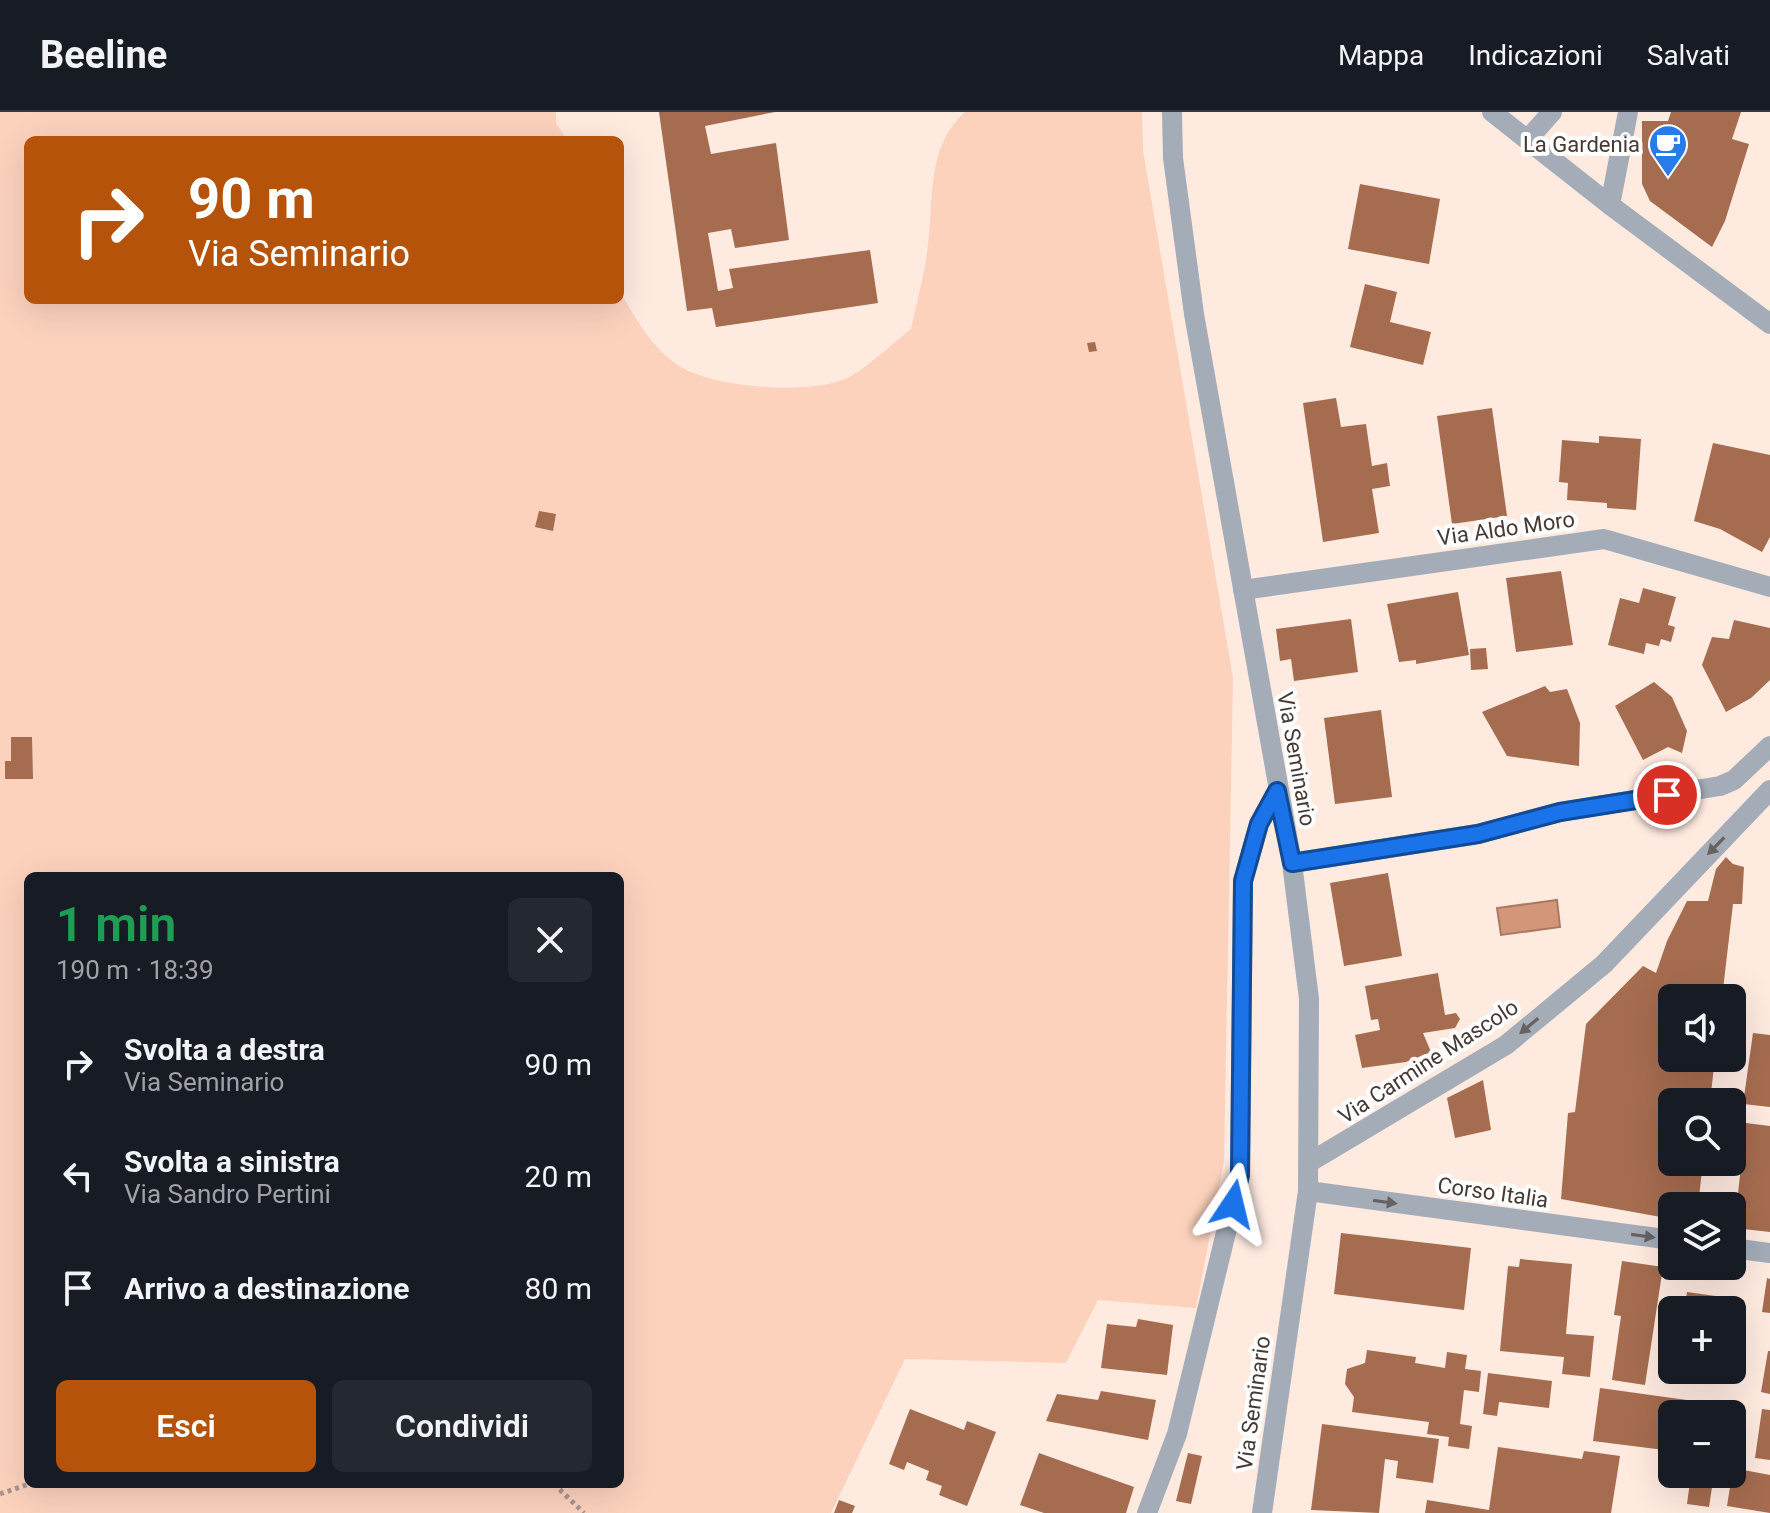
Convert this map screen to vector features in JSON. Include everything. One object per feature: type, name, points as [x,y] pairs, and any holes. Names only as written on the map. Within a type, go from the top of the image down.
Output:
[{"type":"street","name":"Via Seminario","points":[[1172,112],[1173,158],[1194,314],[1292,863],[1309,999],[1308,1191],[1262,1513]]},
{"type":"street","points":[[1492,112],[1770,324]]},
{"type":"street","points":[[1528,139],[1552,112]]},
{"type":"street","points":[[1610,205],[1628,112]]},
{"type":"street","name":"Via Aldo Moro","points":[[1243,590],[1604,539],[1770,587]]},
{"type":"street","points":[[1292,863],[1478,834],[1560,812],[1720,786],[1734,780],[1770,746]]},
{"type":"street","name":"Via Carmine Mascolo","points":[[1310,1162],[1506,1045],[1604,964],[1770,790]]},
{"type":"street","points":[[1147,1513],[1177,1434],[1240,1175],[1243,881],[1259,824],[1277,791]]},
{"type":"street","name":"Corso Italia","points":[[1308,1191],[1658,1238]]},
{"type":"street","points":[[1746,1250],[1770,1253]]},
{"type":"path","points":[[0,1494],[24,1486]]},
{"type":"path","points":[[558,1488],[584,1513]]},
{"type":"shaded area","points":[[0,112],[556,112],[556,123],[564,136],[24,136],[24,304],[624,304],[624,299],[654,343],[681,367],[716,380],[784,388],[843,380],[869,364],[911,329],[927,255],[938,157],[952,126],[965,112],[1142,112],[1143,151],[1233,678],[1224,1161],[1196,1308],[1098,1300],[1066,1363],[905,1359],[831,1513],[0,1513]]},
{"type":"shaded area","points":[[1557,900],[1560,927],[1501,935],[1497,908]]},
{"type":"building","points":[[659,112],[775,112],[705,126],[711,154],[776,143],[789,240],[735,248],[731,229],[708,233],[718,291],[733,288],[729,269],[870,250],[878,303],[716,327],[712,308],[687,311]]},
{"type":"building","points":[[1671,112],[1741,112],[1732,139],[1749,144],[1725,221],[1712,247],[1650,201],[1642,184],[1642,121],[1668,121]]},
{"type":"building","points":[[1360,184],[1440,199],[1429,264],[1348,249]]},
{"type":"building","points":[[1365,284],[1397,292],[1390,322],[1431,332],[1423,365],[1350,347]]},
{"type":"building","points":[[1095,342],[1097,351],[1089,352],[1087,343]]},
{"type":"building","points":[[1336,398],[1341,427],[1366,424],[1372,466],[1387,463],[1390,486],[1372,489],[1379,533],[1323,542],[1303,403]]},
{"type":"building","points":[[1492,408],[1507,516],[1452,524],[1437,416]]},
{"type":"building","points":[[1599,436],[1641,439],[1636,510],[1607,508],[1607,503],[1567,500],[1568,483],[1559,482],[1562,440],[1599,443]]},
{"type":"building","points":[[1713,443],[1770,455],[1770,537],[1762,552],[1720,529],[1694,521]]},
{"type":"building","points":[[539,511],[556,514],[553,531],[535,527]]},
{"type":"building","points":[[1561,571],[1573,645],[1516,652],[1506,578]]},
{"type":"building","points":[[1643,588],[1676,597],[1668,625],[1675,627],[1671,642],[1661,639],[1659,646],[1646,643],[1644,654],[1608,645],[1620,598],[1639,603]]},
{"type":"building","points":[[1458,592],[1469,655],[1416,664],[1416,660],[1399,662],[1387,604]]},
{"type":"building","points":[[1351,619],[1358,672],[1294,681],[1291,659],[1280,661],[1276,629]]},
{"type":"building","points":[[1734,620],[1770,628],[1770,680],[1751,698],[1726,712],[1702,665],[1712,637],[1729,639]]},
{"type":"building","points":[[1486,648],[1488,669],[1471,670],[1470,649]]},
{"type":"building","points":[[1654,682],[1672,697],[1687,731],[1682,753],[1668,747],[1643,760],[1615,706]]},
{"type":"building","points":[[1545,686],[1550,692],[1567,689],[1580,723],[1579,766],[1507,756],[1482,712]]},
{"type":"building","points":[[1381,710],[1392,797],[1335,804],[1324,718]]},
{"type":"building","points":[[11,737],[32,737],[33,779],[5,779],[5,761],[11,761]]},
{"type":"building","points":[[1726,857],[1733,864],[1744,867],[1742,904],[1733,904],[1724,984],[1658,984],[1658,1072],[1713,1072],[1712,1088],[1658,1088],[1658,1176],[1701,1176],[1700,1192],[1658,1192],[1658,1216],[1561,1199],[1568,1113],[1575,1112],[1586,1024],[1643,966],[1656,973],[1667,941],[1687,901],[1708,901],[1716,869]]},
{"type":"building","points":[[1388,873],[1402,956],[1344,966],[1330,883]]},
{"type":"building","points":[[1438,973],[1445,1015],[1456,1013],[1460,1019],[1455,1028],[1423,1033],[1431,1052],[1406,1062],[1362,1068],[1355,1035],[1380,1030],[1378,1019],[1371,1020],[1365,986]]},
{"type":"building","points":[[1753,1033],[1770,1035],[1770,1107],[1746,1104]]},
{"type":"building","points":[[1483,1080],[1491,1130],[1455,1138],[1447,1098]]},
{"type":"building","points":[[1746,1123],[1770,1126],[1770,1232],[1746,1229],[1746,1192],[1738,1192],[1740,1176],[1746,1176]]},
{"type":"building","points":[[1341,1233],[1471,1248],[1464,1310],[1334,1294]]},
{"type":"building","points":[[1520,1259],[1572,1264],[1566,1334],[1594,1336],[1590,1377],[1562,1374],[1564,1357],[1500,1351],[1508,1266],[1519,1267]]},
{"type":"building","points":[[1622,1261],[1658,1266],[1658,1280],[1661,1280],[1645,1385],[1612,1380],[1621,1316],[1614,1315]]},
{"type":"building","points":[[1767,1278],[1770,1279],[1770,1313],[1762,1312]]},
{"type":"building","points":[[1687,1292],[1716,1296],[1686,1296]]},
{"type":"building","points":[[1138,1319],[1173,1325],[1167,1375],[1101,1368],[1107,1324],[1136,1327]]},
{"type":"building","points":[[1367,1350],[1416,1357],[1415,1363],[1445,1368],[1447,1352],[1467,1355],[1465,1369],[1481,1371],[1479,1392],[1464,1390],[1460,1424],[1472,1426],[1469,1449],[1448,1446],[1449,1437],[1427,1434],[1429,1422],[1352,1412],[1354,1397],[1345,1384],[1347,1369],[1365,1363]]},
{"type":"building","points":[[1770,1351],[1770,1394],[1761,1392]]},
{"type":"building","points":[[1488,1373],[1552,1381],[1549,1408],[1499,1402],[1497,1416],[1483,1414]]},
{"type":"building","points":[[1600,1388],[1687,1400],[1658,1400],[1658,1449],[1593,1441]]},
{"type":"building","points":[[1101,1391],[1156,1400],[1148,1440],[1046,1421],[1057,1394],[1098,1400]]},
{"type":"building","points":[[910,1409],[964,1430],[967,1421],[996,1432],[967,1506],[939,1495],[942,1486],[926,1480],[929,1471],[907,1462],[904,1470],[889,1464]]},
{"type":"building","points":[[1762,1409],[1770,1410],[1770,1460],[1755,1458]]},
{"type":"building","points":[[1322,1424],[1439,1439],[1433,1483],[1396,1478],[1398,1461],[1385,1459],[1379,1513],[1311,1510]]},
{"type":"building","points":[[1498,1447],[1582,1459],[1584,1451],[1620,1456],[1611,1513],[1425,1513],[1427,1500],[1489,1510]]},
{"type":"building","points":[[1039,1453],[1134,1487],[1126,1513],[1044,1513],[1020,1505]]},
{"type":"building","points":[[1188,1453],[1202,1456],[1191,1504],[1176,1501]]},
{"type":"building","points":[[1746,1470],[1770,1475],[1770,1513],[1727,1506],[1730,1488],[1746,1488]]},
{"type":"building","points":[[1689,1488],[1712,1488],[1709,1507],[1687,1504]]},
{"type":"building","points":[[839,1500],[855,1506],[852,1513],[834,1513]]},
{"type":"place","name":"La Gardenia","points":[[1668,178]]},
{"type":"route","points":[[1233,1204],[1240,1175],[1243,881],[1259,824],[1277,791],[1292,863],[1478,834],[1560,812],[1667,795]]}]
